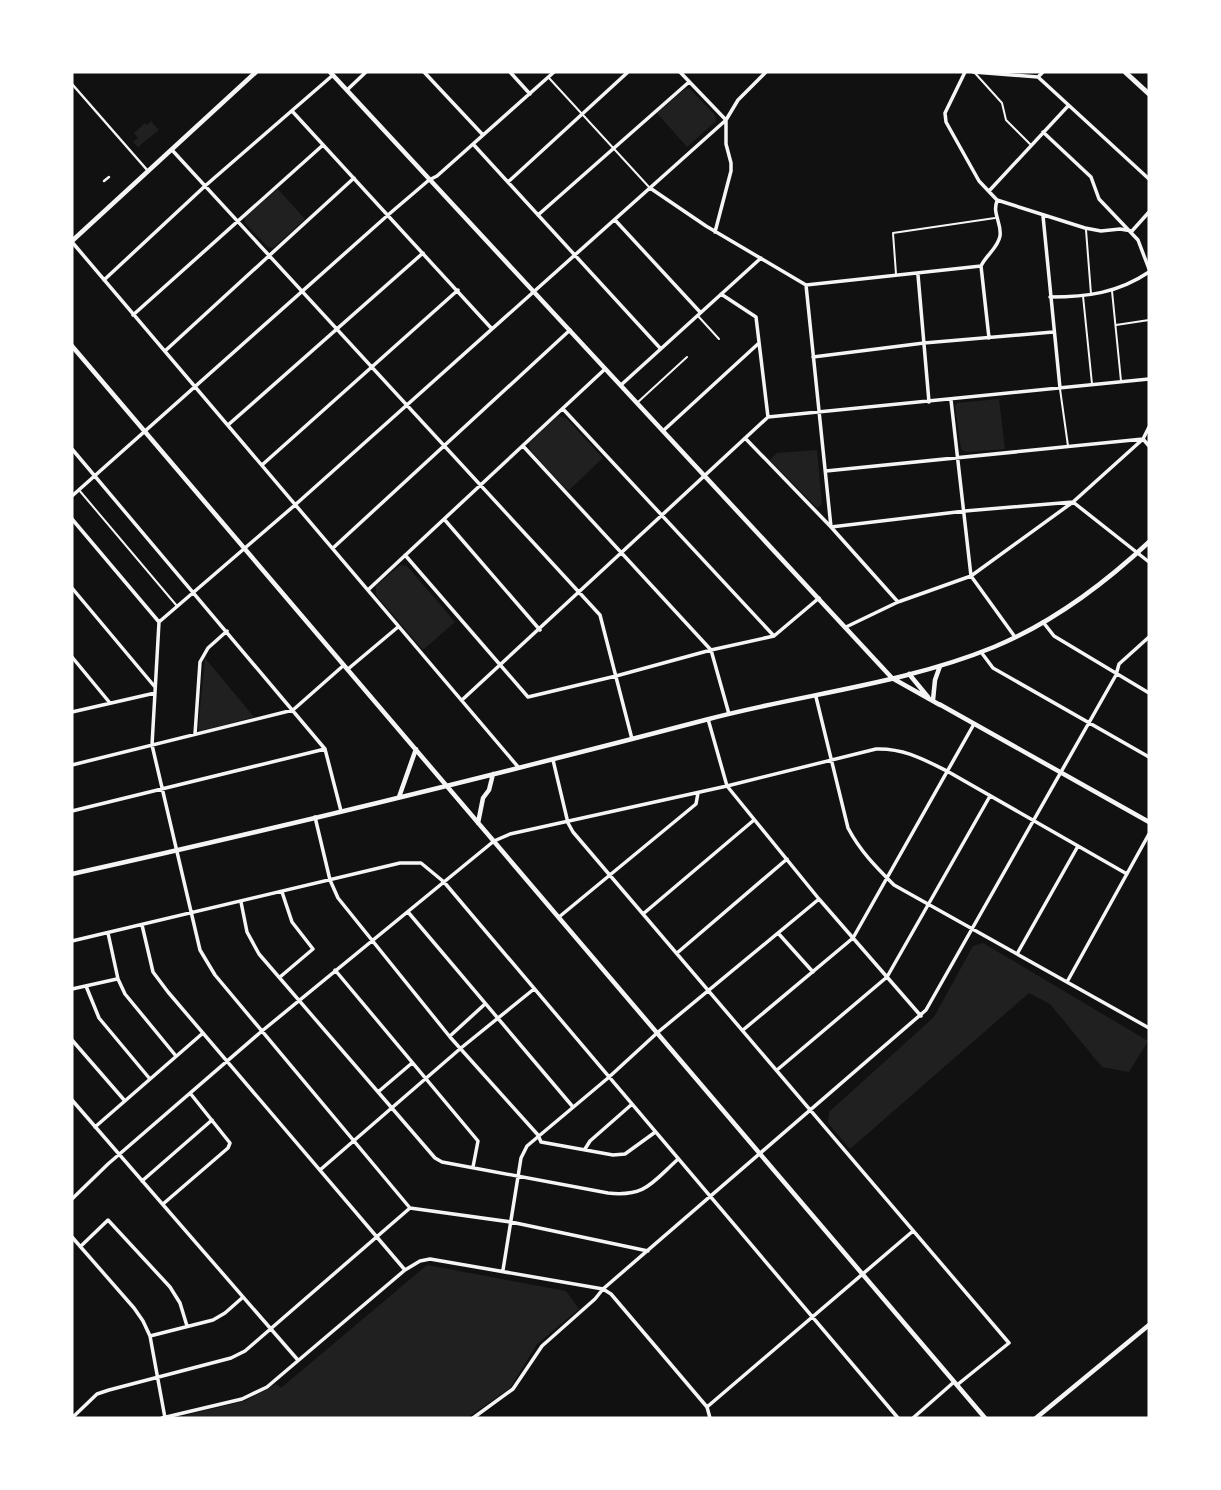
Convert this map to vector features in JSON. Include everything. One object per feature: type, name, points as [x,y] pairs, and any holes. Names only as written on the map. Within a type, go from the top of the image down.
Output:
[{"type":"main road","points":[[1125,72],[1149,94]]},
{"type":"street","points":[[256,72],[72,241],[519,768]]},
{"type":"street","points":[[347,90],[366,72]]},
{"type":"street","points":[[424,72],[483,135]]},
{"type":"street","points":[[510,72],[530,94]]},
{"type":"street","points":[[72,496],[388,215],[437,176],[554,72]]},
{"type":"street","points":[[508,182],[628,72]]},
{"type":"street","points":[[680,72],[726,120],[726,144],[731,163],[715,232]]},
{"type":"street","points":[[159,622],[295,505],[726,120],[738,100],[765,72]]},
{"type":"street","points":[[965,72],[945,113],[946,122],[979,181],[997,200],[1085,228],[1132,231]]},
{"type":"street","points":[[973,72],[1038,77],[1149,179]]},
{"type":"street","points":[[1038,77],[1043,72]]},
{"type":"street","points":[[104,280],[331,73],[891,678],[1149,822]]},
{"type":"street","points":[[538,215],[689,82]]},
{"type":"street","points":[[72,84],[148,171]]},
{"type":"street","points":[[989,191],[1068,106]]},
{"type":"street","points":[[292,111],[492,329]]},
{"type":"street","points":[[1043,132],[1091,177],[1099,199],[1132,231],[1149,270],[1133,283],[1112,291],[1050,298]]},
{"type":"street","points":[[473,144],[660,348]]},
{"type":"street","points":[[133,315],[236,220],[323,145]]},
{"type":"street","points":[[172,150],[600,615],[632,740]]},
{"type":"street","points":[[104,181],[109,177]]},
{"type":"street","points":[[165,351],[354,178]]},
{"type":"street","points":[[650,188],[715,232],[806,285],[981,266]]},
{"type":"street","points":[[989,338],[981,266],[998,244],[1000,229],[994,208],[997,200]]},
{"type":"street","points":[[1132,231],[1149,212]]},
{"type":"street","points":[[1043,216],[1059,388]]},
{"type":"street","points":[[615,220],[699,314]]},
{"type":"street","points":[[228,425],[423,253]]},
{"type":"street","points":[[621,385],[761,258]]},
{"type":"street","points":[[918,274],[929,402]]},
{"type":"street","points":[[806,285],[831,527]]},
{"type":"street","points":[[262,465],[458,290]]},
{"type":"street","points":[[721,294],[756,317],[768,418]]},
{"type":"street","points":[[333,548],[570,330]]},
{"type":"street","points":[[813,357],[924,343],[1053,332]]},
{"type":"street","points":[[664,430],[759,343]]},
{"type":"street","points":[[72,346],[985,1418]]},
{"type":"street","points":[[369,589],[606,368]]},
{"type":"street","points":[[462,700],[768,418],[1149,379]]},
{"type":"street","points":[[951,400],[971,576],[1015,637]]},
{"type":"street","points":[[563,409],[774,636]]},
{"type":"street","points":[[846,627],[898,602],[971,576],[1073,502],[1143,439],[1149,427]]},
{"type":"street","points":[[745,438],[831,527],[898,602]]},
{"type":"street","points":[[825,471],[1143,439]]},
{"type":"street","points":[[1143,439],[1149,446]]},
{"type":"street","points":[[523,446],[711,650],[729,714]]},
{"type":"street","points":[[72,449],[325,749],[341,811]]},
{"type":"street","points":[[831,527],[965,511],[1073,502],[1149,562]]},
{"type":"street","points":[[72,519],[159,622],[152,745],[200,950],[206,964],[410,1208],[511,1223],[648,1251]]},
{"type":"street","points":[[444,519],[540,630]]},
{"type":"street","points":[[72,874],[553,760],[708,719],[816,697],[940,666],[981,652],[1043,622],[1081,598],[1149,542]]},
{"type":"street","points":[[405,555],[528,697],[774,636],[819,598]]},
{"type":"street","points":[[72,588],[155,691]]},
{"type":"street","points":[[1043,622],[1054,636],[1149,694]]},
{"type":"street","points":[[72,765],[293,710],[398,627]]},
{"type":"street","points":[[195,734],[203,654],[227,632]]},
{"type":"street","points":[[473,1418],[513,1389],[542,1346],[603,1289],[921,1016],[1034,821],[1116,675],[1119,664],[1149,637]]},
{"type":"street","points":[[981,652],[993,668],[1149,757]]},
{"type":"street","points":[[72,657],[110,703]]},
{"type":"street","points":[[933,700],[940,666]]},
{"type":"street","points":[[909,674],[926,696],[940,705]]},
{"type":"street","points":[[72,712],[155,691]]},
{"type":"street","points":[[816,697],[848,828],[874,867],[894,885],[1149,1028]]},
{"type":"street","points":[[708,719],[727,786],[819,899],[921,1016]]},
{"type":"street","points":[[743,1030],[853,938],[974,724]]},
{"type":"street","points":[[72,811],[325,749]]},
{"type":"street","points":[[399,797],[416,749]]},
{"type":"street","points":[[72,1199],[190,1093],[334,970],[494,841],[510,834],[698,793],[876,749],[890,749],[916,755],[947,771],[1127,874]]},
{"type":"street","points":[[553,760],[568,823],[573,832],[1009,1343],[913,1418]]},
{"type":"street","points":[[478,823],[483,798],[489,790],[493,774]]},
{"type":"street","points":[[558,917],[696,804],[698,793]]},
{"type":"street","points":[[778,1070],[887,977],[990,796]]},
{"type":"street","points":[[315,817],[330,880],[338,898],[450,1037],[538,1135],[541,1142],[613,1155],[625,1154],[654,1133]]},
{"type":"street","points":[[643,914],[754,820]]},
{"type":"street","points":[[1067,982],[1149,834]]},
{"type":"street","points":[[1017,954],[1078,846]]},
{"type":"street","points":[[677,953],[787,859]]},
{"type":"street","points":[[72,941],[409,862],[421,863],[444,882],[898,1418]]},
{"type":"street","points":[[280,977],[313,949],[288,914],[282,892]]},
{"type":"street","points":[[503,1270],[521,1158],[527,1146],[708,989],[819,899]]},
{"type":"street","points":[[241,902],[252,943],[435,1158],[442,1162],[608,1193],[632,1194],[643,1190],[677,1160]]},
{"type":"street","points":[[408,912],[573,1107]]},
{"type":"street","points":[[142,925],[153,972],[405,1270]]},
{"type":"street","points":[[108,933],[118,979],[131,1004],[176,1056]]},
{"type":"street","points":[[778,933],[813,972]]},
{"type":"street","points":[[334,970],[478,1141],[473,1167]]},
{"type":"street","points":[[72,989],[118,979]]},
{"type":"street","points":[[86,986],[99,1018],[150,1079]]},
{"type":"street","points":[[320,1170],[534,989]]},
{"type":"street","points":[[450,1037],[485,1004]]},
{"type":"street","points":[[95,1127],[203,1033]]},
{"type":"street","points":[[72,1040],[125,1101]]},
{"type":"street","points":[[378,1092],[412,1063]]},
{"type":"street","points":[[163,1204],[228,1148],[230,1143],[190,1093]]},
{"type":"street","points":[[72,1100],[297,1359]]},
{"type":"street","points":[[585,1150],[590,1141],[631,1105]]},
{"type":"street","points":[[142,1181],[212,1120]]},
{"type":"street","points":[[72,1418],[97,1394],[231,1358],[245,1351],[410,1208]]},
{"type":"street","points":[[80,1247],[108,1220],[170,1287],[180,1303],[187,1326]]},
{"type":"street","points":[[707,1406],[914,1230]]},
{"type":"street","points":[[72,1237],[134,1308],[150,1336],[164,1418],[254,1395],[267,1387],[405,1270],[420,1261],[430,1259],[603,1289],[611,1294],[707,1406],[710,1418]]},
{"type":"street","points":[[150,1336],[213,1320],[242,1297]]},
{"type":"street","points":[[1036,1418],[1149,1325]]},
{"type":"lane","points":[[973,72],[1002,103],[1006,120],[1031,144]]},
{"type":"lane","points":[[548,77],[650,188]]},
{"type":"lane","points":[[896,276],[893,233],[996,218]]},
{"type":"lane","points":[[1085,228],[1091,295]]},
{"type":"lane","points":[[1112,291],[1121,382]]},
{"type":"lane","points":[[1083,296],[1092,385]]},
{"type":"lane","points":[[699,314],[719,339]]},
{"type":"lane","points":[[1115,325],[1149,320]]},
{"type":"lane","points":[[638,402],[687,357]]},
{"type":"lane","points":[[1059,388],[1068,447]]},
{"type":"lane","points":[[78,490],[177,607]]},
{"type":"shaded area","points":[[689,88],[715,115],[716,121],[687,147],[657,113]]},
{"type":"shaded area","points":[[151,121],[159,130],[138,147],[133,142],[138,138],[134,133]]},
{"type":"shaded area","points":[[278,189],[305,219],[273,248],[268,247],[245,223],[245,217]]},
{"type":"shaded area","points":[[999,399],[1005,449],[966,452],[961,449],[955,406],[957,403]]},
{"type":"shaded area","points":[[558,416],[566,418],[603,458],[568,491],[530,450],[529,443]]},
{"type":"shaded area","points":[[817,450],[822,504],[817,508],[770,460],[777,453]]},
{"type":"shaded area","points":[[400,565],[407,566],[455,622],[423,650],[376,595],[376,586]]},
{"type":"shaded area","points":[[205,658],[254,717],[200,731],[198,729]]},
{"type":"shaded area","points":[[983,943],[1148,1041],[1129,1072],[1102,1067],[1050,1004],[1029,993],[850,1149],[828,1123],[829,1112],[934,1017],[973,946]]},
{"type":"shaded area","points":[[427,1265],[566,1291],[579,1309],[537,1344],[510,1388],[467,1418],[175,1418],[245,1401],[276,1384],[281,1388]]}]
